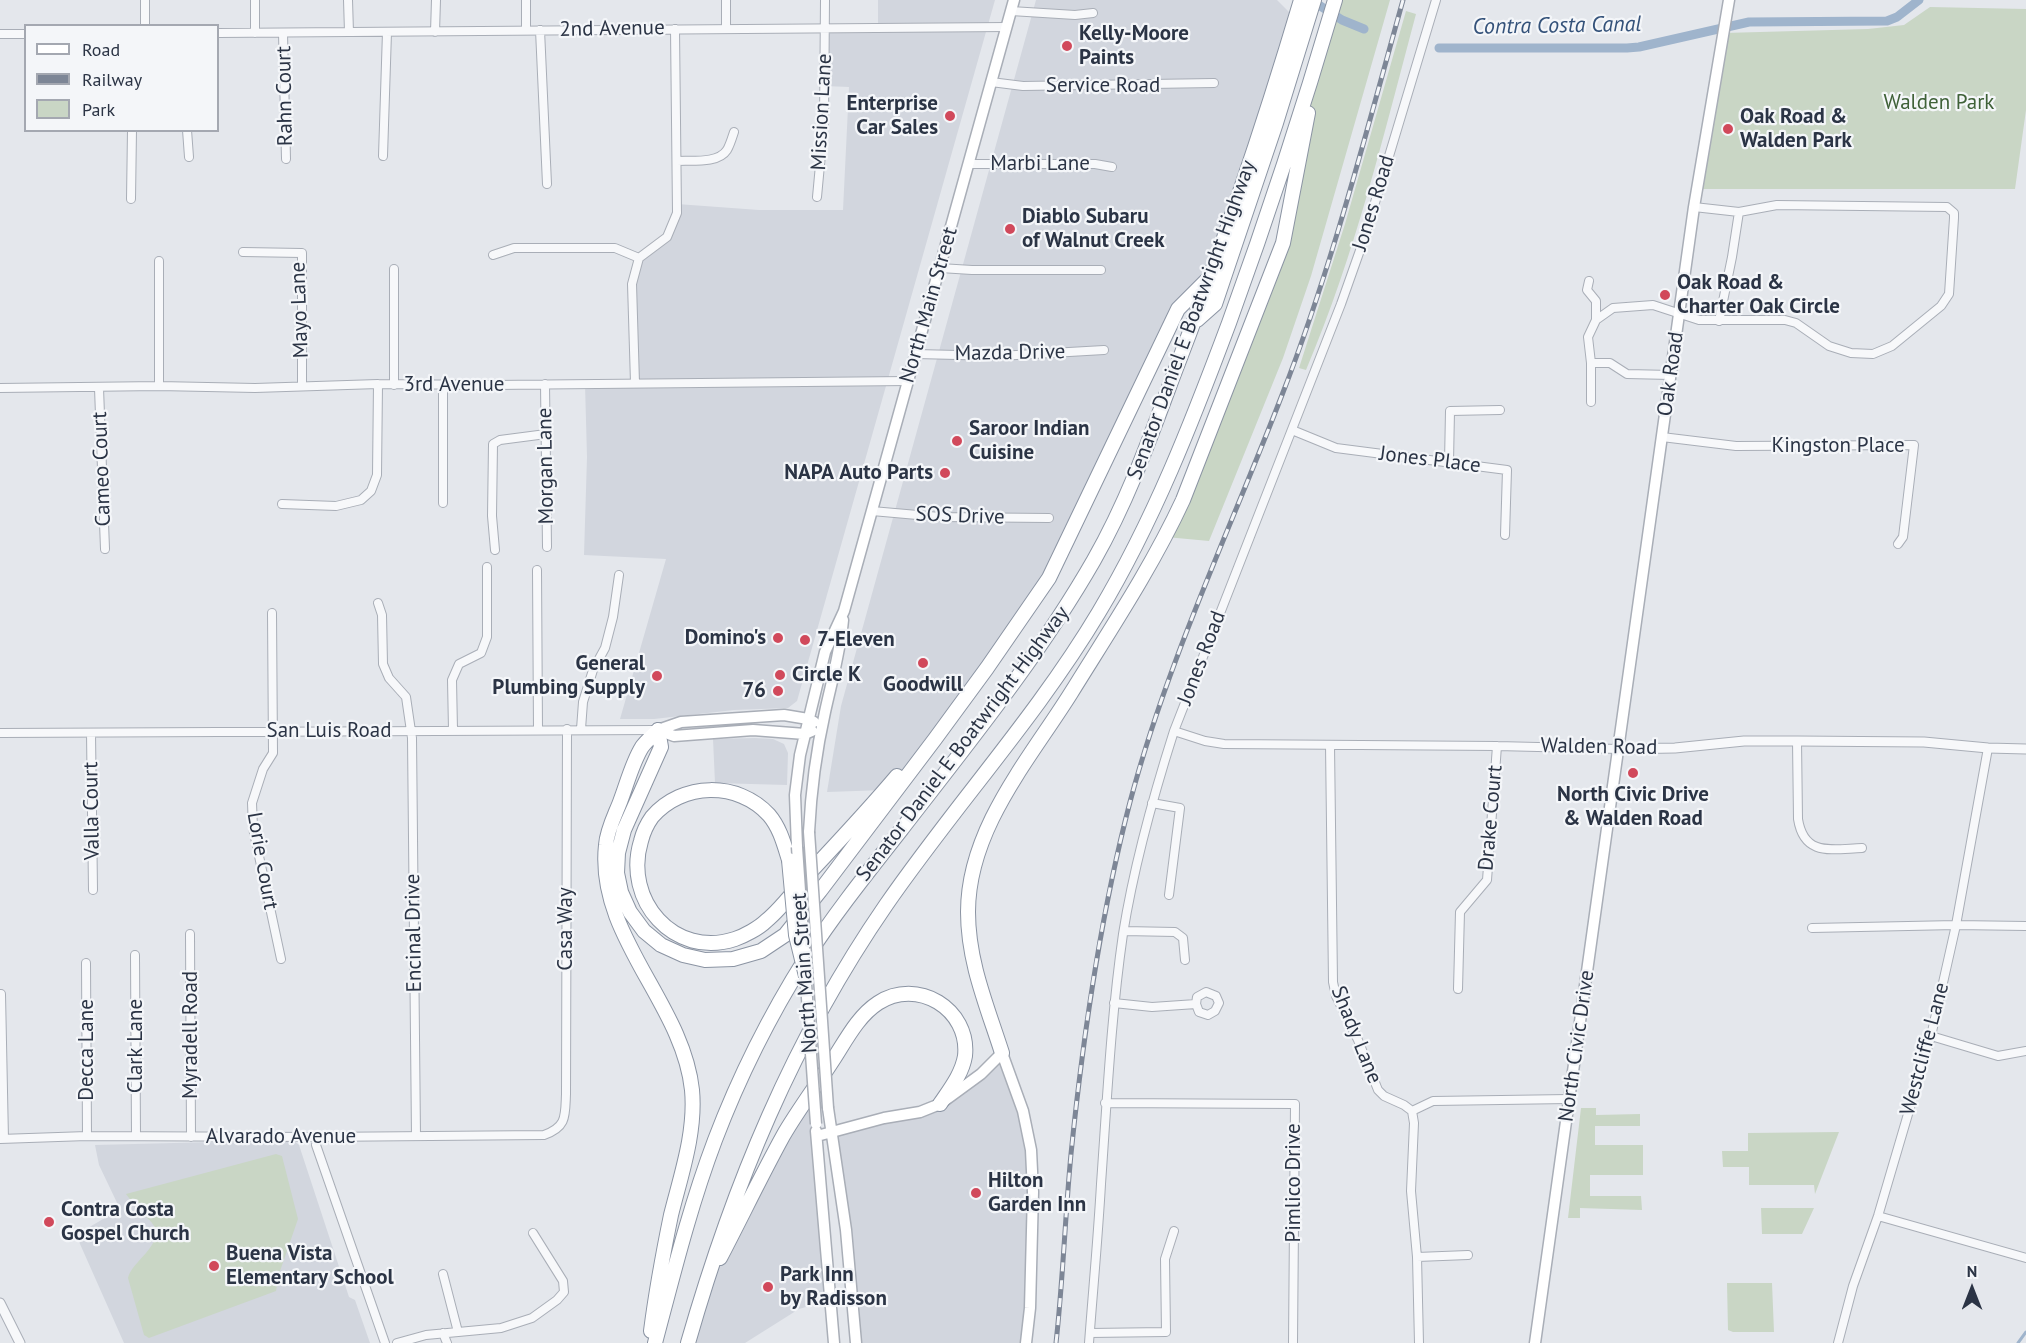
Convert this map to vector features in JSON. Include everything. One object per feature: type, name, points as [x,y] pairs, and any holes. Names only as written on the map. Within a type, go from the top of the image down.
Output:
[{"type":"highway","name":"Senator Daniel E Boatwright Highway","points":[[655,1343],[708,1159],[730,1102],[765,1029],[818,940],[1018,677],[1074,593],[1105,540],[1135,478],[1212,275],[1266,116],[1302,20],[1301,0]]},
{"type":"highway","points":[[1194,324],[1215,304],[1276,123],[1302,20],[1314,0]]},
{"type":"highway","name":"Senator Daniel E Boatwright Highway","points":[[688,1343],[728,1215],[758,1139],[796,1057],[841,976],[896,891],[1032,713],[1061,671],[1104,603],[1148,521],[1185,437],[1232,313],[1273,198],[1335,0]]},
{"type":"highway","points":[[1002,1053],[972,963],[968,912],[971,879],[980,846],[1005,795],[1166,537],[1183,500],[1283,243],[1322,43]]},
{"type":"highway","points":[[658,730],[662,747],[624,830],[618,853],[617,873],[621,892],[630,912],[644,931],[662,945],[683,955],[705,960],[733,959],[761,951],[785,934],[935,739],[1049,578],[1178,309],[1212,275]]},
{"type":"highway","points":[[649,1343],[659,1270],[692,1129],[692,1091],[687,1062],[675,1030],[615,913],[607,888],[604,867],[606,842],[634,767],[642,747],[658,730]]},
{"type":"highway","points":[[806,976],[796,935],[789,860],[777,826],[758,806],[748,798],[737,794],[706,789],[672,800],[650,819],[637,853],[637,878],[644,900],[659,922],[682,938],[708,943],[735,939],[766,922],[908,764],[935,739]]},
{"type":"highway","points":[[703,1292],[784,1135],[860,1020],[877,1003],[896,994],[918,994],[937,1000],[951,1010],[960,1024],[965,1038],[965,1057],[958,1077],[940,1104]]},
{"type":"main road","name":"Oak Road","points":[[1619,749],[1694,207],[1729,0]]},
{"type":"main road","name":"North Main Street","points":[[834,1343],[816,1130],[797,847],[795,795],[798,765],[825,652],[844,611],[1013,5]]},
{"type":"main road","name":"North Main Street","points":[[844,611],[840,655],[822,728],[812,783],[809,832],[828,1108],[846,1230],[856,1343]]},
{"type":"main road","name":"San Luis Road","points":[[658,730],[681,722],[783,715],[808,719],[822,728]]},
{"type":"main road","name":"San Luis Road","points":[[658,730],[674,736],[753,730],[805,734],[822,728]]},
{"type":"main road","name":"North Civic Drive","points":[[1535,1343],[1619,749]]},
{"type":"main road","points":[[816,1130],[831,1132],[884,1118],[920,1112],[940,1104],[981,1074],[1002,1053],[1023,1111],[1031,1150],[1033,1215],[1030,1308],[1026,1343]]},
{"type":"street","points":[[144,0],[145,24]]},
{"type":"street","points":[[255,0],[255,33]]},
{"type":"street","points":[[348,0],[349,32]]},
{"type":"street","points":[[435,32],[436,0]]},
{"type":"street","points":[[526,0],[526,30]]},
{"type":"street","points":[[726,0],[726,28]]},
{"type":"street","name":"Mission Lane","points":[[817,197],[824,122],[825,0]]},
{"type":"street","name":"Jones Road","points":[[1089,1343],[1114,1003],[1124,931],[1152,803],[1174,730],[1341,304],[1364,239],[1436,0]]},
{"type":"street","points":[[1013,5],[1075,15],[1093,13]]},
{"type":"street","name":"2nd Avenue","points":[[219,33],[1007,27]]},
{"type":"street","points":[[635,383],[632,284],[639,258],[667,237],[677,213],[675,28]]},
{"type":"street","points":[[540,30],[547,184]]},
{"type":"street","points":[[383,156],[387,32]]},
{"type":"street","name":"Rahn Court","points":[[283,33],[286,159]]},
{"type":"street","points":[[0,34],[24,34]]},
{"type":"street","name":"Service Road","points":[[991,82],[1023,86],[1214,83]]},
{"type":"street","points":[[131,199],[132,132]]},
{"type":"street","points":[[187,132],[189,157]]},
{"type":"street","points":[[677,161],[713,159],[722,155],[727,151],[734,132]]},
{"type":"street","name":"Marbi Lane","points":[[969,164],[1095,164],[1112,167]]},
{"type":"street","points":[[1596,320],[1613,308],[1653,305],[1699,320],[1785,320],[1796,323],[1829,346],[1851,353],[1873,354],[1893,346],[1941,306],[1948,294],[1954,213],[1947,207],[1777,205],[1738,212],[1694,207]]},
{"type":"street","points":[[1719,321],[1732,257],[1738,212]]},
{"type":"street","points":[[494,255],[514,248],[615,248],[639,258]]},
{"type":"street","name":"Mayo Lane","points":[[243,252],[302,253],[303,385]]},
{"type":"street","points":[[159,261],[159,386]]},
{"type":"street","points":[[940,268],[1101,270]]},
{"type":"street","points":[[394,269],[394,385]]},
{"type":"street","points":[[1589,281],[1587,290],[1596,301],[1596,320],[1588,337],[1591,402]]},
{"type":"street","name":"Mazda Drive","points":[[916,354],[999,356],[1104,350]]},
{"type":"street","points":[[1591,363],[1610,363],[1627,374],[1671,375]]},
{"type":"street","name":"3rd Avenue","points":[[0,388],[159,386],[255,388],[378,384],[908,381]]},
{"type":"street","points":[[282,504],[336,506],[361,500],[371,491],[377,475],[378,384]]},
{"type":"street","name":"Morgan Lane","points":[[545,384],[547,547]]},
{"type":"street","points":[[442,385],[443,503]]},
{"type":"street","name":"Cameo Court","points":[[99,388],[105,549]]},
{"type":"street","points":[[1449,462],[1450,411],[1500,410]]},
{"type":"street","name":"Jones Place","points":[[1292,430],[1336,448],[1507,470],[1504,535]]},
{"type":"street","points":[[495,550],[492,516],[493,444],[500,440],[546,434]]},
{"type":"street","name":"Kingston Place","points":[[1662,437],[1736,446],[1914,445],[1903,537],[1898,544]]},
{"type":"street","name":"SOS Drive","points":[[872,511],[940,517],[1049,518]]},
{"type":"street","points":[[453,730],[452,680],[459,664],[481,653],[487,637],[487,567]]},
{"type":"street","points":[[537,570],[538,730]]},
{"type":"street","points":[[581,729],[584,702],[593,670],[605,648],[613,617],[619,575]]},
{"type":"street","name":"Encinal Drive","points":[[378,603],[382,615],[384,664],[389,678],[406,697],[411,730],[416,1136]]},
{"type":"street","name":"Lorie Court","points":[[272,613],[273,753],[263,769],[252,803],[253,828],[281,958]]},
{"type":"street","name":"Casa Way","points":[[560,1127],[565,1112],[566,1094],[567,729]]},
{"type":"street","name":"San Luis Road","points":[[0,733],[658,730]]},
{"type":"street","name":"Walden Road","points":[[1174,730],[1205,741],[1224,744],[1619,749],[1675,748],[1744,741],[1797,741],[1924,742],[2026,749]]},
{"type":"street","name":"Valla Court","points":[[91,733],[93,890]]},
{"type":"street","points":[[1797,741],[1798,819],[1804,839],[1818,848],[1862,848]]},
{"type":"street","name":"Shady Lane","points":[[1330,745],[1333,982],[1336,996],[1358,1040],[1378,1090],[1412,1112]]},
{"type":"street","name":"Drake Court","points":[[1458,989],[1460,912],[1487,880],[1497,746]]},
{"type":"street","name":"Westcliffe Lane","points":[[1838,1343],[1853,1286],[1878,1216],[1931,1036],[1956,925],[1988,748]]},
{"type":"street","points":[[1152,803],[1180,808],[1169,895]]},
{"type":"street","points":[[1812,928],[2026,926]]},
{"type":"street","points":[[1124,931],[1175,932],[1183,938],[1185,960]]},
{"type":"street","name":"Myradell Road","points":[[190,934],[191,1137]]},
{"type":"street","name":"Clark Lane","points":[[135,955],[136,1136]]},
{"type":"street","name":"Decca Lane","points":[[86,963],[87,1136]]},
{"type":"street","points":[[1,994],[2,1139]]},
{"type":"street","points":[[1114,1003],[1152,1007],[1196,1004]]},
{"type":"street","points":[[1931,1036],[1998,1056],[2026,1051]]},
{"type":"street","points":[[1419,1343],[1417,1257],[1411,1191],[1414,1124],[1412,1112],[1433,1101],[1569,1099]]},
{"type":"street","name":"Pimlico Drive","points":[[1105,1102],[1295,1104],[1293,1343]]},
{"type":"street","name":"Alvarado Avenue","points":[[2,1139],[87,1136],[544,1134],[560,1127]]},
{"type":"street","points":[[316,1144],[384,1343]]},
{"type":"street","points":[[1878,1216],[2026,1258]]},
{"type":"street","points":[[1090,1333],[1166,1332],[1165,1259],[1174,1231]]},
{"type":"street","points":[[398,1343],[426,1335],[501,1328],[532,1318],[557,1300],[564,1292],[563,1281],[533,1233]]},
{"type":"street","points":[[1417,1257],[1468,1256]]},
{"type":"street","points":[[443,1274],[458,1332]]},
{"type":"street","points":[[0,1303],[20,1343]]},
{"type":"street","points":[[443,1333],[447,1343]]},
{"type":"shaded area","points":[[878,0],[995,0],[797,701],[788,708],[734,710],[654,719],[620,719],[666,559],[584,555],[587,457],[585,384],[635,382],[632,284],[639,258],[667,237],[677,204],[759,210],[843,210],[849,87],[825,86],[825,27],[878,27]]},
{"type":"shaded area","points":[[1036,0],[1277,0],[1296,19],[1212,275],[1178,309],[1049,578],[935,739],[907,764],[885,790],[827,792],[841,706]]},
{"type":"shaded area","points":[[713,739],[773,739],[784,744],[788,753],[787,785],[715,783]]},
{"type":"shaded area","points":[[1002,1053],[1031,1150],[1026,1343],[856,1343],[831,1132],[920,1112]]},
{"type":"shaded area","points":[[813,1087],[830,1300],[799,1309],[745,1343],[688,1343],[703,1292]]},
{"type":"shaded area","name":"Buena Vista Elementary School","points":[[293,1140],[299,1145],[349,1297],[355,1300],[370,1343],[124,1343],[76,1235],[120,1209],[99,1165],[95,1145]]},
{"type":"green space","points":[[1335,0],[1390,0],[1311,276],[1283,358],[1209,541],[1166,537],[1283,243],[1321,48]]},
{"type":"green space","name":"Walden Park","points":[[1930,7],[2026,9],[2026,110],[2015,189],[1697,189],[1724,33],[1868,29],[1904,25]]},
{"type":"green space","points":[[1406,11],[1416,14],[1354,238],[1306,370],[1299,368],[1345,224]]},
{"type":"green space","points":[[1581,1108],[1596,1108],[1596,1115],[1640,1114],[1640,1126],[1595,1126],[1595,1145],[1643,1145],[1643,1175],[1590,1175],[1590,1196],[1641,1196],[1642,1210],[1580,1208],[1580,1218],[1568,1218]]},
{"type":"green space","points":[[1839,1132],[1815,1194],[1814,1185],[1749,1185],[1749,1167],[1723,1167],[1722,1151],[1748,1151],[1748,1133]]},
{"type":"green space","points":[[276,1154],[282,1156],[298,1219],[279,1274],[276,1291],[149,1338],[144,1335],[128,1278],[151,1247],[156,1233],[153,1224],[126,1194]]},
{"type":"green space","points":[[1761,1208],[1814,1208],[1802,1234],[1762,1234]]},
{"type":"green space","points":[[1727,1283],[1772,1283],[1774,1332],[1728,1330]]},
{"type":"waterway","name":"Contra Costa Canal","points":[[1311,0],[1342,20],[1364,29]]},
{"type":"waterway","name":"Contra Costa Canal","points":[[1439,48],[1639,47],[1749,22],[1887,21],[1897,17],[1919,0]]},
{"type":"waterway","points":[[2018,1343],[2026,1332]]},
{"type":"railway","points":[[1056,1343],[1071,1154],[1087,1021],[1101,933],[1130,802],[1162,698],[1200,597],[1282,395],[1317,298],[1403,0]]},
{"type":"place","name":"Kelly-Moore Paints","points":[[1067,46]]},
{"type":"place","name":"Enterprise Car Sales","points":[[950,116]]},
{"type":"place","name":"Oak Road & Walden Park","points":[[1728,129]]},
{"type":"place","name":"Diablo Subaru of Walnut Creek","points":[[1010,229]]},
{"type":"place","name":"Oak Road & Charter Oak Circle","points":[[1665,295]]},
{"type":"place","name":"Saroor Indian Cuisine","points":[[957,441]]},
{"type":"place","name":"NAPA Auto Parts","points":[[945,473]]},
{"type":"place","name":"Domino's","points":[[778,638]]},
{"type":"place","name":"7-Eleven","points":[[805,640]]},
{"type":"place","name":"Goodwill","points":[[923,663]]},
{"type":"place","name":"Circle K","points":[[780,675]]},
{"type":"place","name":"General Plumbing Supply","points":[[657,676]]},
{"type":"place","name":"76","points":[[778,691]]},
{"type":"place","name":"North Civic Drive & Walden Road","points":[[1633,773]]},
{"type":"place","name":"Hilton Garden Inn","points":[[976,1193]]},
{"type":"place","name":"Contra Costa Gospel Church","points":[[49,1222]]},
{"type":"place","name":"Buena Vista Elementary School","points":[[214,1266]]},
{"type":"place","name":"Park Inn by Radisson","points":[[768,1287]]}]
